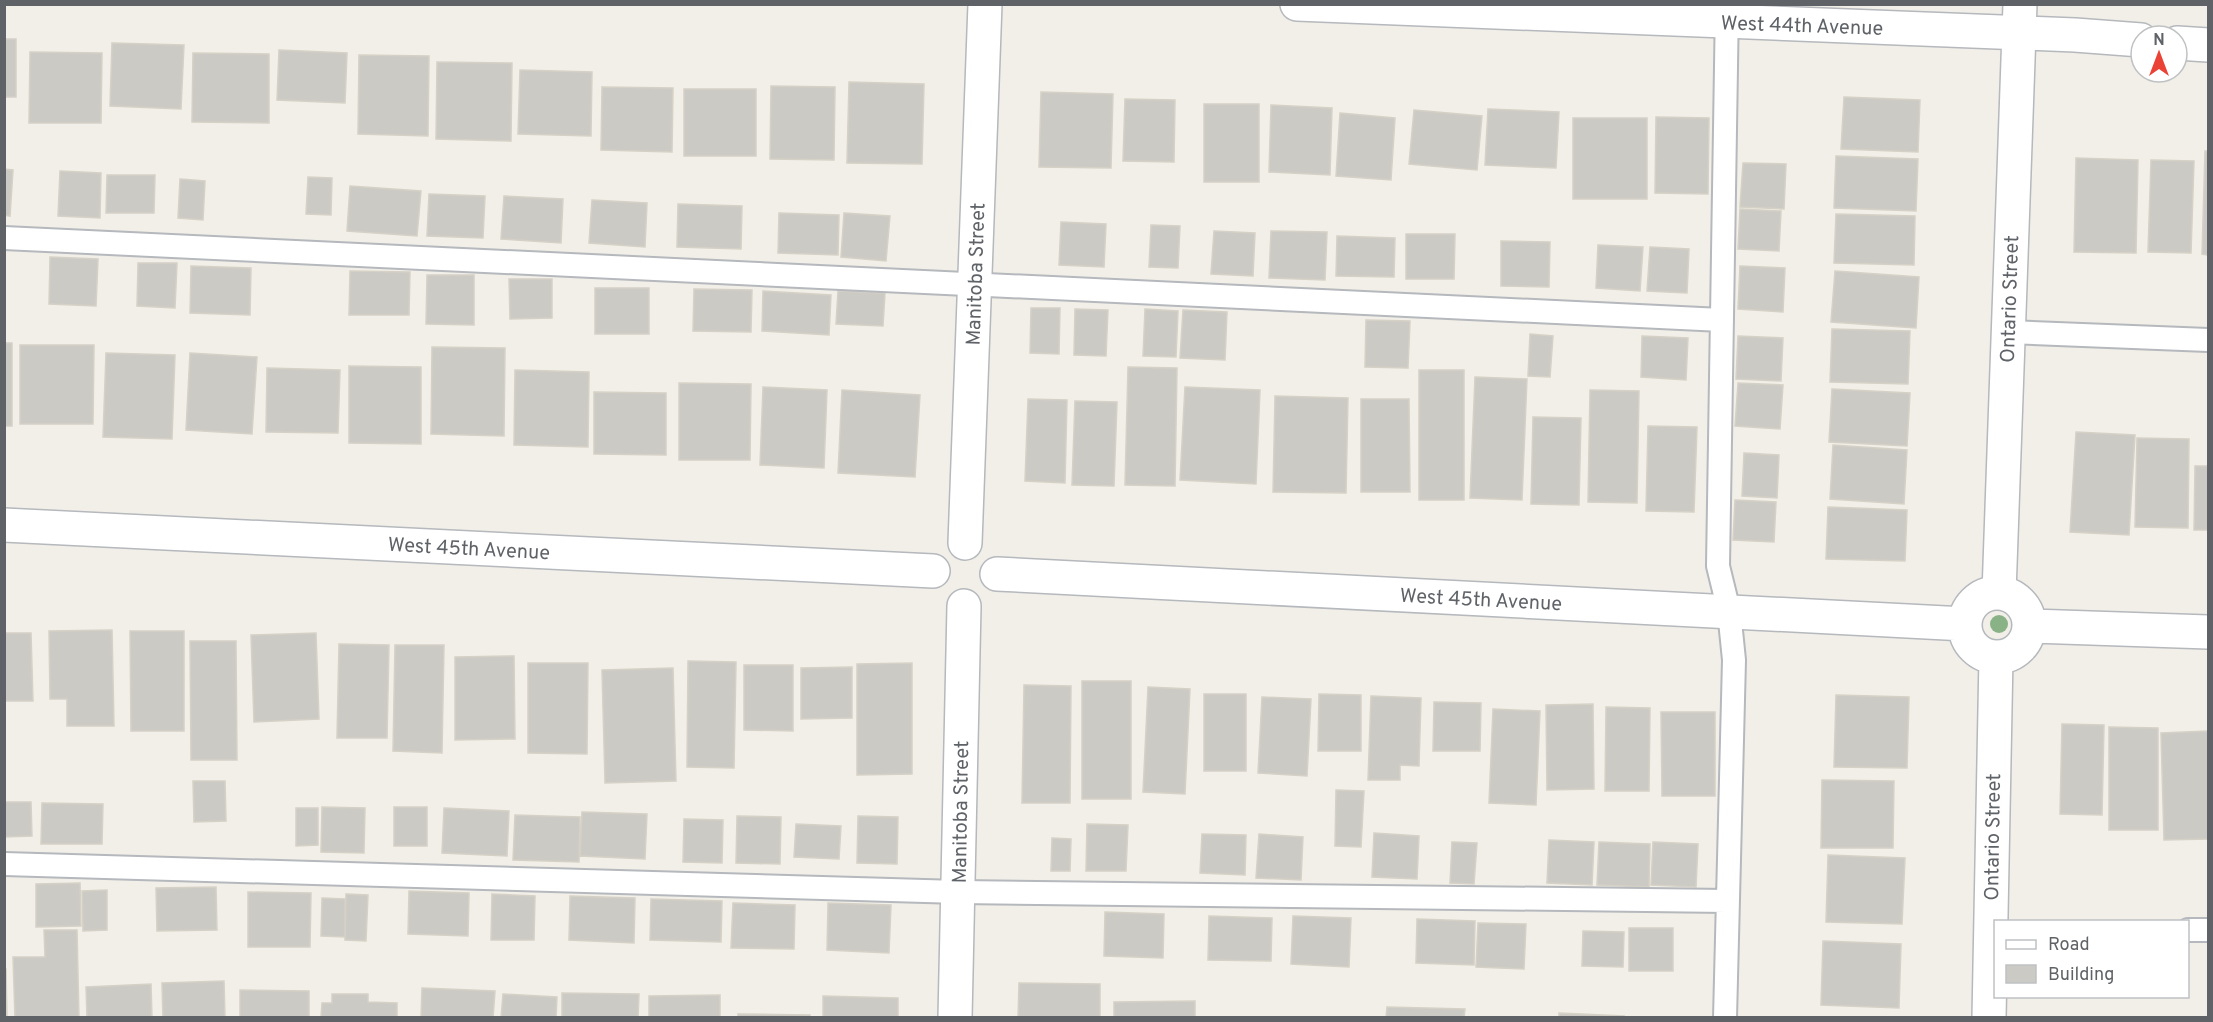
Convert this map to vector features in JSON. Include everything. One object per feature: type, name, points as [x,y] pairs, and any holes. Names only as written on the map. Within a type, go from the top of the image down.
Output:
[{"type":"street","name":"Manitoba Street","points":[[964,543],[985,4]]},
{"type":"street","name":"West 44th Avenue","points":[[1297,4],[2020,19],[2129,38]]},
{"type":"street","name":"Ontario Street","points":[[1999,593],[2020,19]]},
{"type":"street","points":[[2189,44],[2208,45]]},
{"type":"street","name":"West 45th Avenue","points":[[4,525],[933,571]]},
{"type":"street","points":[[964,543],[984,549],[991,556],[997,574],[991,594],[983,601],[964,606],[945,599],[938,591],[933,571],[936,562],[947,548],[964,543]]},
{"type":"street","name":"West 45th Avenue","points":[[997,574],[1965,624]]},
{"type":"street","points":[[1999,593],[2011,596],[2021,603],[2027,614],[2029,626],[2026,638],[2019,649],[2008,655],[1996,657],[1984,654],[1973,647],[1967,636],[1965,624],[1968,612],[1976,601],[1986,595],[1999,593]]},
{"type":"street","name":"Manitoba Street","points":[[955,1017],[964,606]]},
{"type":"street","points":[[2029,626],[2208,633]]},
{"type":"street","name":"Ontario Street","points":[[1989,1017],[1993,926],[1996,657]]},
{"type":"lane","points":[[1725,1017],[1734,660],[1729,612],[1718,566],[1727,13]]},
{"type":"lane","points":[[4,238],[1722,320]]},
{"type":"lane","points":[[2008,332],[2208,340]]},
{"type":"lane","points":[[4,864],[959,892],[1727,901]]},
{"type":"lane","points":[[2189,930],[2208,930]]},
{"type":"building","points":[[4,39],[16,39],[16,97],[4,97]]},
{"type":"building","points":[[112,43],[184,45],[181,109],[110,106]]},
{"type":"building","points":[[279,50],[347,53],[345,103],[277,100]]},
{"type":"building","points":[[30,52],[102,53],[101,123],[29,123]]},
{"type":"building","points":[[193,53],[269,54],[269,123],[192,122]]},
{"type":"building","points":[[359,55],[429,56],[428,136],[358,134]]},
{"type":"building","points":[[437,62],[512,63],[511,141],[436,139]]},
{"type":"building","points":[[520,70],[592,72],[591,136],[518,134]]},
{"type":"building","points":[[849,82],[924,84],[922,164],[847,163]]},
{"type":"building","points":[[771,86],[835,87],[834,160],[770,159]]},
{"type":"building","points":[[602,87],[673,88],[672,152],[601,150]]},
{"type":"building","points":[[684,89],[756,89],[756,156],[684,156]]},
{"type":"building","points":[[1041,92],[1113,94],[1111,168],[1039,167]]},
{"type":"building","points":[[1844,97],[1920,100],[1918,152],[1841,149]]},
{"type":"building","points":[[1125,99],[1175,100],[1174,162],[1123,161]]},
{"type":"building","points":[[1204,104],[1259,104],[1259,182],[1204,182]]},
{"type":"building","points":[[1271,105],[1332,108],[1330,175],[1269,172]]},
{"type":"building","points":[[1488,109],[1559,112],[1556,168],[1485,165]]},
{"type":"building","points":[[1414,110],[1482,116],[1477,170],[1409,164]]},
{"type":"building","points":[[1340,113],[1395,118],[1391,180],[1336,176]]},
{"type":"building","points":[[1656,117],[1709,118],[1708,194],[1655,193]]},
{"type":"building","points":[[1573,118],[1647,118],[1647,199],[1573,199]]},
{"type":"building","points":[[2205,151],[2208,151],[2208,255],[2202,254]]},
{"type":"building","points":[[1836,156],[1918,159],[1916,211],[1834,208]]},
{"type":"building","points":[[2076,158],[2138,160],[2136,253],[2074,252]]},
{"type":"building","points":[[2151,160],[2194,161],[2191,253],[2148,252]]},
{"type":"building","points":[[1743,163],[1786,164],[1784,209],[1740,207]]},
{"type":"building","points":[[4,169],[13,170],[10,216],[4,215]]},
{"type":"building","points":[[60,171],[101,173],[100,218],[58,216]]},
{"type":"building","points":[[107,175],[155,175],[154,213],[106,213]]},
{"type":"building","points":[[308,177],[332,178],[331,215],[306,214]]},
{"type":"building","points":[[180,179],[205,181],[203,220],[178,218]]},
{"type":"building","points":[[350,186],[421,191],[417,236],[347,231]]},
{"type":"building","points":[[429,194],[485,196],[483,238],[427,236]]},
{"type":"building","points":[[504,196],[563,199],[561,243],[501,239]]},
{"type":"building","points":[[592,200],[647,203],[645,247],[589,243]]},
{"type":"building","points":[[678,204],[742,206],[741,249],[677,247]]},
{"type":"building","points":[[1740,209],[1781,211],[1779,251],[1738,249]]},
{"type":"building","points":[[779,213],[839,215],[838,255],[778,253]]},
{"type":"building","points":[[844,213],[890,216],[886,261],[841,257]]},
{"type":"building","points":[[1836,214],[1915,216],[1914,265],[1834,263]]},
{"type":"building","points":[[1061,222],[1106,224],[1104,267],[1059,265]]},
{"type":"building","points":[[1151,225],[1180,226],[1178,268],[1149,267]]},
{"type":"building","points":[[1214,231],[1255,233],[1253,276],[1211,274]]},
{"type":"building","points":[[1271,231],[1327,232],[1325,280],[1269,278]]},
{"type":"building","points":[[1406,234],[1455,234],[1454,279],[1406,279]]},
{"type":"building","points":[[1337,236],[1395,238],[1394,277],[1336,276]]},
{"type":"building","points":[[1501,241],[1550,242],[1549,287],[1501,286]]},
{"type":"building","points":[[1598,245],[1643,247],[1640,291],[1596,288]]},
{"type":"building","points":[[1650,247],[1689,249],[1687,293],[1647,291]]},
{"type":"building","points":[[50,257],[98,259],[96,306],[49,304]]},
{"type":"building","points":[[138,263],[177,263],[175,308],[137,306]]},
{"type":"building","points":[[191,266],[251,268],[250,315],[190,313]]},
{"type":"building","points":[[1740,266],[1785,268],[1783,312],[1738,309]]},
{"type":"building","points":[[350,271],[410,272],[409,315],[349,315]]},
{"type":"building","points":[[1835,271],[1919,277],[1916,328],[1831,322]]},
{"type":"building","points":[[427,275],[474,275],[474,325],[426,324]]},
{"type":"building","points":[[509,279],[552,279],[552,318],[510,319]]},
{"type":"building","points":[[595,288],[649,288],[649,334],[595,334]]},
{"type":"building","points":[[694,289],[752,290],[751,332],[693,331]]},
{"type":"building","points":[[763,291],[831,295],[829,335],[762,331]]},
{"type":"building","points":[[838,291],[885,293],[883,326],[836,324]]},
{"type":"building","points":[[1031,308],[1060,308],[1059,354],[1030,353]]},
{"type":"building","points":[[1075,309],[1108,310],[1106,356],[1074,355]]},
{"type":"building","points":[[1145,309],[1178,311],[1176,357],[1143,356]]},
{"type":"building","points":[[1183,310],[1227,312],[1225,360],[1180,358]]},
{"type":"building","points":[[1366,320],[1410,321],[1408,368],[1365,367]]},
{"type":"building","points":[[1832,329],[1910,331],[1908,384],[1830,382]]},
{"type":"building","points":[[1530,334],[1553,336],[1550,377],[1528,376]]},
{"type":"building","points":[[1642,336],[1688,338],[1686,380],[1641,377]]},
{"type":"building","points":[[1738,336],[1783,338],[1781,381],[1736,379]]},
{"type":"building","points":[[4,343],[12,343],[12,426],[4,426]]},
{"type":"building","points":[[20,345],[94,345],[93,424],[20,424]]},
{"type":"building","points":[[432,347],[505,348],[504,436],[431,434]]},
{"type":"building","points":[[106,353],[175,355],[172,439],[103,437]]},
{"type":"building","points":[[190,353],[257,357],[252,434],[186,430]]},
{"type":"building","points":[[349,366],[421,367],[421,444],[349,443]]},
{"type":"building","points":[[1128,367],[1177,368],[1175,486],[1125,485]]},
{"type":"building","points":[[267,368],[340,370],[338,433],[266,432]]},
{"type":"building","points":[[515,370],[589,372],[588,447],[514,445]]},
{"type":"building","points":[[1419,370],[1464,370],[1464,500],[1419,500]]},
{"type":"building","points":[[1475,377],[1527,379],[1522,500],[1470,498]]},
{"type":"building","points":[[679,383],[751,384],[750,460],[679,460]]},
{"type":"building","points":[[1738,383],[1783,385],[1780,429],[1735,426]]},
{"type":"building","points":[[763,387],[827,390],[824,468],[760,465]]},
{"type":"building","points":[[1185,387],[1260,390],[1256,484],[1180,480]]},
{"type":"building","points":[[1832,389],[1910,393],[1907,446],[1829,442]]},
{"type":"building","points":[[842,390],[920,395],[915,477],[838,473]]},
{"type":"building","points":[[1590,390],[1639,391],[1637,503],[1588,502]]},
{"type":"building","points":[[594,392],[666,393],[666,455],[594,454]]},
{"type":"building","points":[[1275,396],[1348,398],[1346,493],[1273,492]]},
{"type":"building","points":[[1028,399],[1067,400],[1065,483],[1025,481]]},
{"type":"building","points":[[1361,399],[1409,399],[1410,492],[1361,492]]},
{"type":"building","points":[[1075,401],[1117,402],[1114,486],[1072,485]]},
{"type":"building","points":[[1533,417],[1581,418],[1579,505],[1531,504]]},
{"type":"building","points":[[1648,426],[1697,427],[1694,512],[1646,511]]},
{"type":"building","points":[[2076,432],[2135,435],[2129,535],[2070,532]]},
{"type":"building","points":[[2137,438],[2189,439],[2188,528],[2135,527]]},
{"type":"building","points":[[1833,445],[1907,450],[1904,504],[1830,499]]},
{"type":"building","points":[[1744,453],[1779,455],[1777,498],[1742,496]]},
{"type":"building","points":[[2195,466],[2208,466],[2208,530],[2194,530]]},
{"type":"building","points":[[1735,500],[1776,502],[1774,542],[1733,540]]},
{"type":"building","points":[[1828,507],[1907,510],[1905,561],[1826,559]]},
{"type":"building","points":[[112,630],[114,726],[67,726],[67,699],[50,699],[49,631]]},
{"type":"building","points":[[130,631],[184,631],[184,731],[131,731]]},
{"type":"building","points":[[4,633],[31,633],[33,701],[4,701]]},
{"type":"building","points":[[316,633],[319,719],[254,722],[251,635]]},
{"type":"building","points":[[190,641],[236,641],[237,760],[191,760]]},
{"type":"building","points":[[339,644],[389,645],[387,738],[337,738]]},
{"type":"building","points":[[395,645],[444,645],[442,753],[393,751]]},
{"type":"building","points":[[514,656],[515,739],[455,740],[455,657]]},
{"type":"building","points":[[688,661],[736,662],[734,768],[687,767]]},
{"type":"building","points":[[528,663],[588,663],[587,754],[528,753]]},
{"type":"building","points":[[912,663],[912,774],[857,775],[857,664]]},
{"type":"building","points":[[744,665],[793,665],[793,731],[744,730]]},
{"type":"building","points":[[852,667],[852,718],[801,719],[801,668]]},
{"type":"building","points":[[673,668],[676,781],[605,783],[602,670]]},
{"type":"building","points":[[1082,681],[1131,681],[1131,799],[1082,799]]},
{"type":"building","points":[[1024,685],[1071,686],[1070,803],[1022,803]]},
{"type":"building","points":[[1148,687],[1190,689],[1185,794],[1143,792]]},
{"type":"building","points":[[1204,694],[1246,694],[1246,771],[1204,771]]},
{"type":"building","points":[[1319,694],[1361,695],[1361,751],[1318,751]]},
{"type":"building","points":[[1836,695],[1909,697],[1907,768],[1834,767]]},
{"type":"building","points":[[1371,696],[1421,698],[1419,766],[1400,765],[1400,780],[1368,780]]},
{"type":"building","points":[[1262,697],[1311,699],[1307,776],[1258,773]]},
{"type":"building","points":[[1434,702],[1481,703],[1480,751],[1433,751]]},
{"type":"building","points":[[1593,704],[1594,789],[1547,790],[1546,705]]},
{"type":"building","points":[[1606,707],[1650,708],[1649,791],[1605,791]]},
{"type":"building","points":[[1493,709],[1540,711],[1536,805],[1489,803]]},
{"type":"building","points":[[1661,712],[1715,712],[1715,796],[1662,796]]},
{"type":"building","points":[[2062,724],[2104,725],[2102,815],[2060,814]]},
{"type":"building","points":[[2109,727],[2158,728],[2158,830],[2109,830]]},
{"type":"building","points":[[2208,731],[2208,839],[2164,840],[2161,733]]},
{"type":"building","points":[[1822,780],[1894,781],[1893,848],[1821,848]]},
{"type":"building","points":[[193,781],[225,781],[226,821],[194,822]]},
{"type":"building","points":[[1336,790],[1364,791],[1361,847],[1335,846]]},
{"type":"building","points":[[4,802],[31,802],[32,836],[4,837]]},
{"type":"building","points":[[42,803],[103,804],[102,844],[41,844]]},
{"type":"building","points":[[322,807],[365,808],[364,853],[321,852]]},
{"type":"building","points":[[394,807],[427,807],[427,846],[394,846]]},
{"type":"building","points":[[296,808],[318,808],[318,845],[296,846]]},
{"type":"building","points":[[444,808],[509,811],[507,856],[442,853]]},
{"type":"building","points":[[582,812],[647,814],[645,859],[580,856]]},
{"type":"building","points":[[515,815],[580,817],[579,862],[513,860]]},
{"type":"building","points":[[737,816],[781,817],[780,864],[736,863]]},
{"type":"building","points":[[858,816],[898,817],[897,864],[857,863]]},
{"type":"building","points":[[684,819],[723,820],[722,863],[683,862]]},
{"type":"building","points":[[796,824],[841,826],[839,859],[794,857]]},
{"type":"building","points":[[1087,824],[1128,825],[1126,871],[1086,871]]},
{"type":"building","points":[[1374,833],[1419,836],[1417,879],[1372,877]]},
{"type":"building","points":[[1202,834],[1246,835],[1245,875],[1200,873]]},
{"type":"building","points":[[1259,834],[1303,837],[1301,880],[1256,878]]},
{"type":"building","points":[[1052,838],[1071,839],[1070,871],[1051,871]]},
{"type":"building","points":[[1549,840],[1594,842],[1592,885],[1547,883]]},
{"type":"building","points":[[1452,842],[1477,843],[1474,884],[1450,883]]},
{"type":"building","points":[[1599,842],[1650,844],[1649,887],[1597,885]]},
{"type":"building","points":[[1653,842],[1698,844],[1696,887],[1651,885]]},
{"type":"building","points":[[1828,855],[1905,858],[1902,924],[1826,922]]},
{"type":"building","points":[[80,883],[81,926],[36,927],[36,884]]},
{"type":"building","points":[[216,887],[217,930],[157,931],[156,888]]},
{"type":"building","points":[[107,890],[107,930],[83,931],[82,891]]},
{"type":"building","points":[[409,891],[469,893],[468,936],[408,934]]},
{"type":"building","points":[[248,892],[311,893],[310,947],[248,947]]},
{"type":"building","points":[[346,894],[368,895],[366,941],[345,940]]},
{"type":"building","points":[[492,894],[535,896],[534,940],[491,940]]},
{"type":"building","points":[[570,896],[635,898],[634,943],[569,940]]},
{"type":"building","points":[[322,898],[345,899],[345,937],[321,936]]},
{"type":"building","points":[[651,899],[722,901],[721,942],[650,940]]},
{"type":"building","points":[[733,903],[795,905],[794,949],[731,948]]},
{"type":"building","points":[[828,903],[891,905],[889,953],[827,950]]},
{"type":"building","points":[[1105,912],[1164,914],[1163,958],[1104,956]]},
{"type":"building","points":[[1209,916],[1272,918],[1271,961],[1208,960]]},
{"type":"building","points":[[1293,916],[1351,918],[1349,967],[1291,964]]},
{"type":"building","points":[[1417,919],[1475,921],[1474,965],[1416,963]]},
{"type":"building","points":[[1478,923],[1526,924],[1524,969],[1476,967]]},
{"type":"building","points":[[1629,928],[1673,928],[1673,971],[1629,971]]},
{"type":"building","points":[[44,930],[77,930],[79,1018],[15,1018],[13,957],[45,957]]},
{"type":"building","points":[[1583,931],[1624,932],[1623,967],[1582,966]]},
{"type":"building","points":[[1823,941],[1901,944],[1899,1008],[1821,1005]]},
{"type":"building","points":[[4,969],[6,969],[7,1018],[4,1018]]},
{"type":"building","points":[[224,981],[225,1018],[163,1018],[162,983]]},
{"type":"building","points":[[1019,983],[1100,984],[1100,1018],[1018,1018]]},
{"type":"building","points":[[151,984],[152,1018],[87,1018],[86,987]]},
{"type":"building","points":[[422,988],[495,991],[493,1018],[421,1018]]},
{"type":"building","points":[[240,990],[309,991],[309,1018],[240,1018]]},
{"type":"building","points":[[562,993],[639,994],[638,1018],[562,1018]]},
{"type":"building","points":[[332,994],[368,994],[368,1002],[397,1003],[397,1018],[321,1018],[322,1003],[332,1003]]},
{"type":"building","points":[[503,994],[557,997],[556,1018],[501,1018]]},
{"type":"building","points":[[720,995],[720,1018],[649,1018],[649,996]]},
{"type":"building","points":[[823,996],[898,998],[898,1018],[823,1018]]},
{"type":"building","points":[[1195,1001],[1195,1018],[1114,1018],[1114,1002]]},
{"type":"building","points":[[1387,1007],[1465,1009],[1464,1018],[1386,1018]]},
{"type":"building","points":[[1559,1013],[1624,1016],[1623,1018],[1559,1018]]},
{"type":"building","points":[[738,1014],[810,1015],[810,1018],[738,1018]]}]
